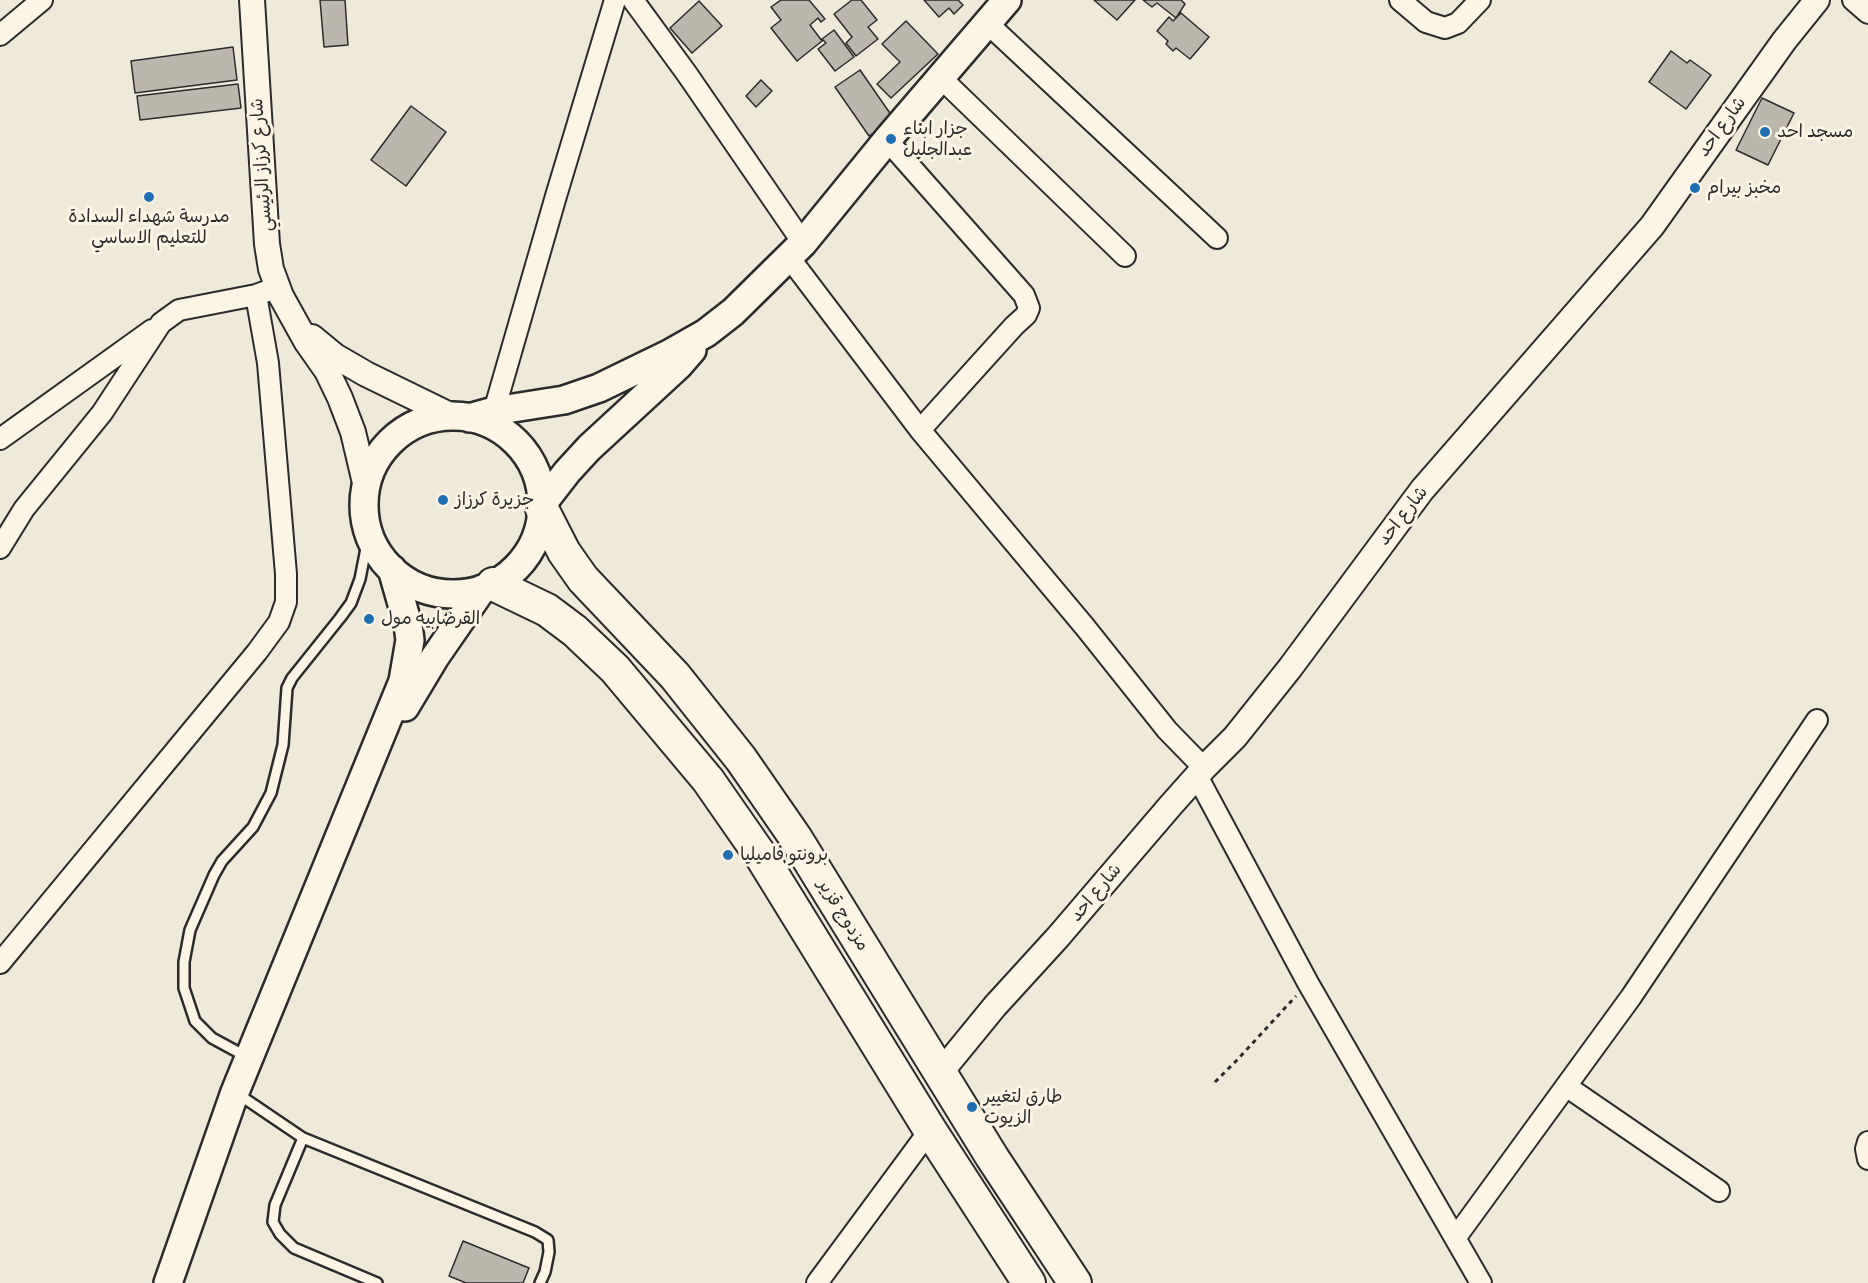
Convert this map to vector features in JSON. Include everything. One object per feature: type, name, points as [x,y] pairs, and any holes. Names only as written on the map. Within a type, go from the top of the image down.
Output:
[{"type":"main road","points":[[473,415],[506,434],[521,448],[532,464],[540,483],[542,506],[540,527],[523,561],[509,574],[488,587],[455,594],[441,593],[415,585],[392,569],[380,556],[369,533],[364,505],[366,487],[380,455],[391,442],[420,423],[437,418],[473,415],[564,400],[590,391],[669,354],[706,333],[733,312],[795,249],[1007,0]]},
{"type":"main road","points":[[542,506],[567,472],[589,448],[679,365],[706,333]]},
{"type":"main road","name":"مزدوج قزير","points":[[542,506],[564,552],[583,579],[675,676],[741,759],[795,837],[992,1156],[1075,1283]]},
{"type":"main road","points":[[168,1283],[235,1092],[403,681],[410,640],[392,569]]},
{"type":"main road","points":[[370,765],[435,657],[488,587]]},
{"type":"main road","points":[[488,587],[522,596],[547,609],[575,631],[622,677],[708,780],[763,859],[930,1130],[1029,1283]]},
{"type":"main road","points":[[961,1178],[992,1156]]},
{"type":"street","points":[[0,35],[42,0]]},
{"type":"street","name":"شارع كرزاز الرئيسي","points":[[252,0],[267,244],[271,269],[267,291],[297,323],[335,356],[366,374],[473,415]]},
{"type":"street","points":[[473,415],[559,185],[615,0]]},
{"type":"street","points":[[633,0],[687,74],[795,249],[920,430],[1085,627],[1201,772],[1308,983],[1481,1283]]},
{"type":"street","points":[[1400,0],[1426,22],[1445,28],[1458,23],[1480,0]]},
{"type":"street","name":"شارع احد","points":[[941,1072],[1201,772],[1235,737],[1290,668],[1422,490],[1652,226],[1784,41],[1817,0]]},
{"type":"street","points":[[1853,0],[1868,13]]},
{"type":"street","points":[[986,22],[1217,238]]},
{"type":"street","points":[[940,77],[1125,256]]},
{"type":"street","points":[[887,140],[1024,295],[1029,308],[1026,315],[920,430]]},
{"type":"street","points":[[0,439],[179,309],[267,291],[267,363],[286,574],[286,602],[279,622],[257,652],[0,963]]},
{"type":"street","points":[[0,548],[24,509],[102,413],[162,323]]},
{"type":"street","name":"شارع كرزاز الرئيسي","points":[[297,323],[327,371],[340,398],[353,432],[366,487]]},
{"type":"street","points":[[1456,1237],[1631,997],[1817,720]]},
{"type":"street","points":[[1566,1086],[1719,1191]]},
{"type":"street","points":[[817,1283],[930,1130]]},
{"type":"street","points":[[1868,1142],[1866,1149],[1868,1159]]},
{"type":"lane","points":[[249,1058],[212,1038],[195,1021],[183,988],[184,962],[190,930],[222,861],[253,827],[271,793],[283,745],[287,688],[292,678],[351,603],[360,579],[369,533]]},
{"type":"lane","points":[[235,1092],[303,1138],[535,1232],[548,1240],[549,1252],[540,1283]]},
{"type":"lane","points":[[303,1138],[275,1205],[273,1222],[280,1234],[294,1248],[378,1283]]},
{"type":"path","points":[[1215,1082],[1308,983]]},
{"type":"building","points":[[320,0],[345,0],[348,45],[324,47]]},
{"type":"building","points":[[781,0],[809,0],[825,19],[821,22],[818,18],[810,25],[822,41],[797,61],[771,28],[781,20],[771,7]]},
{"type":"building","points":[[852,0],[861,0],[877,20],[868,27],[878,39],[856,56],[846,43],[852,37],[834,14]]},
{"type":"building","points":[[924,0],[958,0],[963,5],[954,14],[949,8],[939,17]]},
{"type":"building","points":[[1094,0],[1135,0],[1117,20]]},
{"type":"building","points":[[1143,0],[1181,0],[1185,4],[1176,18],[1157,3],[1152,7]]},
{"type":"building","points":[[699,1],[722,26],[692,53],[670,28]]},
{"type":"building","points":[[1181,13],[1209,37],[1190,59],[1176,48],[1173,51],[1166,44],[1168,41],[1157,31],[1169,17],[1173,21]]},
{"type":"building","points":[[906,21],[938,54],[891,98],[877,84],[900,62],[882,44]]},
{"type":"building","points":[[834,30],[854,57],[835,71],[818,49],[826,43],[822,39]]},
{"type":"building","points":[[233,47],[237,80],[135,93],[131,61]]},
{"type":"building","points":[[1671,51],[1687,63],[1690,60],[1711,75],[1686,109],[1649,82]]},
{"type":"building","points":[[860,70],[894,119],[869,136],[835,87]]},
{"type":"building","points":[[761,80],[772,91],[756,107],[746,96]]},
{"type":"building","points":[[238,84],[241,108],[140,120],[137,96]]},
{"type":"building","name":"مسجد احد","points":[[1762,98],[1794,113],[1768,165],[1736,150]]},
{"type":"building","points":[[411,106],[446,132],[406,186],[371,160]]},
{"type":"building","points":[[463,1241],[529,1268],[523,1283],[466,1283],[449,1276]]},
{"type":"place","name":"مسجد احد","points":[[1765,132]]},
{"type":"place","name":"جزار ابناء عبدالجليل","points":[[891,139]]},
{"type":"place","name":"مخبز بيرام","points":[[1695,188]]},
{"type":"place","name":"مدرسة شهداء السدادة للتعليم الاساسي","points":[[149,197]]},
{"type":"place","name":"جزيرة كرزاز","points":[[443,500]]},
{"type":"place","name":"القرضابيه مول","points":[[369,619]]},
{"type":"place","name":"برونتو فاميليا","points":[[728,855]]},
{"type":"place","name":"طارق لتغيير الزيوت","points":[[972,1107]]}]
